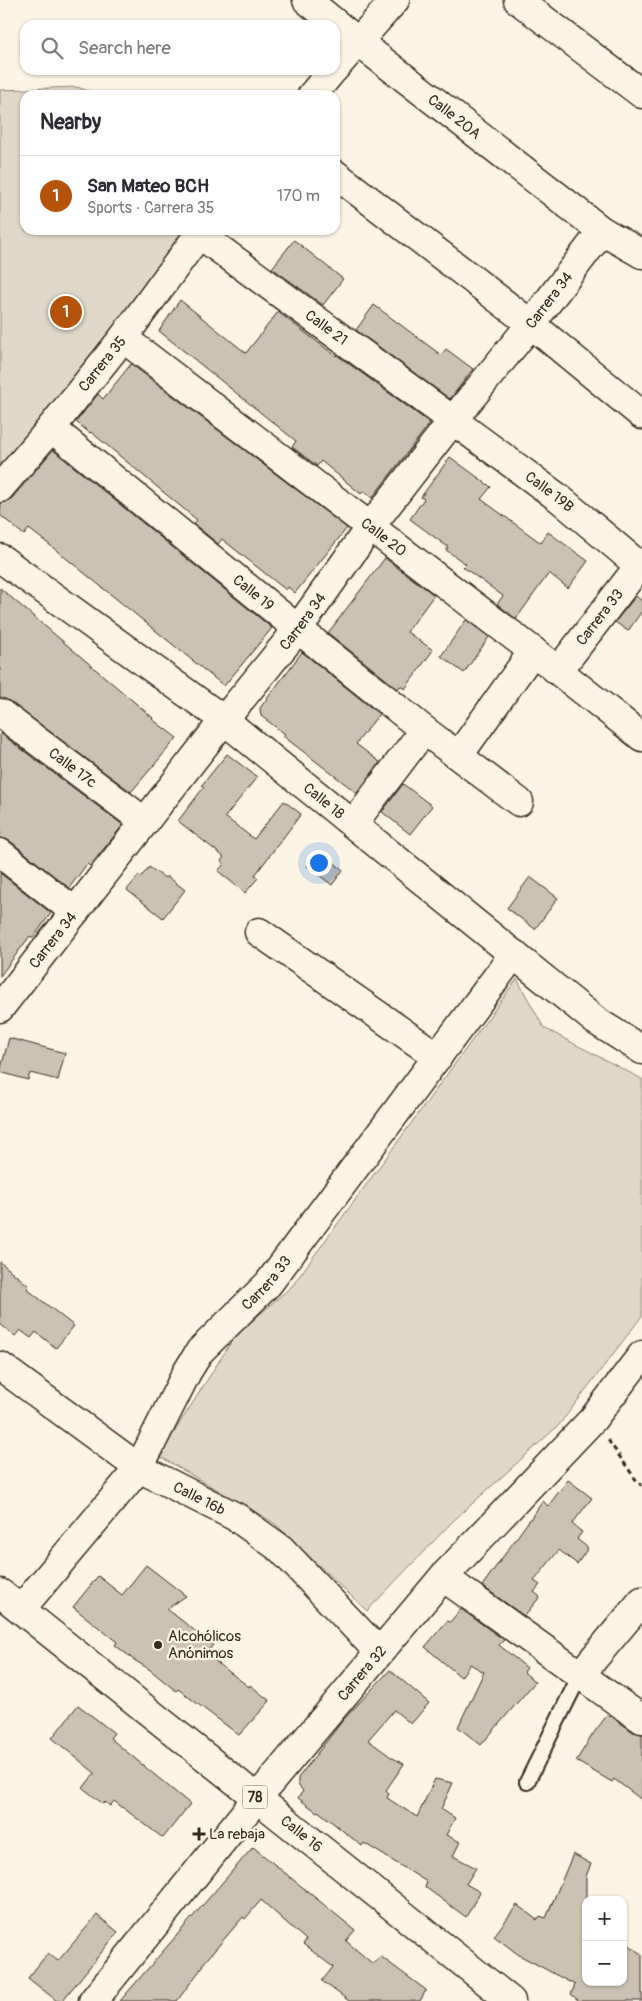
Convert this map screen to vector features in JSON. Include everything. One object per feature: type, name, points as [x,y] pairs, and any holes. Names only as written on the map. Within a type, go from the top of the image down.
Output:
[{"type":"main road","name":"Calle 20A","points":[[307,0],[331,20]]},
{"type":"main road","points":[[340,62],[395,0]]},
{"type":"main road","points":[[518,0],[642,94]]},
{"type":"main road","name":"Calle 20A","points":[[340,28],[602,231],[642,254]]},
{"type":"main road","points":[[316,90],[329,75]]},
{"type":"main road","points":[[340,178],[531,324],[642,415]]},
{"type":"main road","name":"Carrera 34","points":[[3,999],[75,912],[224,720],[298,629],[370,527],[602,231]]},
{"type":"main road","name":"Carrera 35","points":[[0,488],[123,338],[199,235]]},
{"type":"main road","name":"Calle 21","points":[[205,235],[453,420]]},
{"type":"main road","name":"Calle 20","points":[[123,338],[533,651],[642,737]]},
{"type":"main road","name":"Calle 19B","points":[[453,420],[560,499],[641,566]]},
{"type":"main road","name":"Calle 19","points":[[51,428],[424,730],[518,802]]},
{"type":"main road","name":"Calle 18","points":[[0,558],[224,720],[596,1021],[642,1050]]},
{"type":"main road","name":"Carrera 33","points":[[558,671],[641,566]]},
{"type":"main road","points":[[459,756],[533,651]]},
{"type":"main road","name":"Calle 17c","points":[[0,713],[145,822]]},
{"type":"main road","points":[[354,824],[424,730]]},
{"type":"main road","points":[[0,853],[75,912]]},
{"type":"main road","points":[[259,932],[438,1057]]},
{"type":"main road","name":"Carrera 33","points":[[10,1601],[139,1468],[187,1372],[200,1351],[268,1284],[514,954]]},
{"type":"main road","name":"Carrera 32","points":[[93,2001],[257,1798],[443,1577],[593,1419],[642,1354]]},
{"type":"main road","name":"Calle 16b","points":[[0,1366],[139,1468],[236,1517],[281,1549],[380,1652]]},
{"type":"main road","points":[[443,1577],[642,1719]]},
{"type":"main road","name":"Calle 16","points":[[10,1601],[511,2001]]},
{"type":"main road","points":[[580,1675],[642,1601]]},
{"type":"lane","points":[[527,1782],[580,1675]]},
{"type":"path","points":[[593,1419],[639,1484],[642,1485]]},
{"type":"shaded area","points":[[77,87],[86,90],[20,90],[20,235],[192,235],[0,477],[0,90]]},
{"type":"shaded area","points":[[517,979],[544,1028],[642,1079],[642,1316],[559,1425],[453,1521],[367,1611],[274,1523],[159,1456],[235,1336],[292,1286]]},
{"type":"building","points":[[294,240],[343,279],[323,305],[272,268]]},
{"type":"building","points":[[180,300],[246,353],[278,312],[430,423],[372,498],[363,491],[361,494],[321,461],[317,466],[292,447],[296,441],[159,331]]},
{"type":"building","points":[[374,305],[441,355],[446,349],[473,369],[450,399],[356,330]]},
{"type":"building","points":[[131,364],[347,528],[295,593],[288,587],[286,590],[222,539],[218,544],[194,524],[197,520],[91,432],[76,422],[98,394],[103,399]]},
{"type":"building","points":[[53,450],[272,628],[224,686],[29,529],[24,535],[0,515],[1,503],[12,498]]},
{"type":"building","points":[[450,457],[491,487],[481,499],[541,543],[548,532],[588,561],[568,588],[549,573],[516,619],[497,604],[503,596],[463,567],[466,564],[446,550],[448,547],[410,519],[424,499],[421,497]]},
{"type":"building","points":[[385,558],[434,595],[407,632],[433,650],[405,689],[400,686],[398,689],[328,633]]},
{"type":"building","points":[[0,588],[152,719],[177,738],[131,792],[9,701],[0,698]]},
{"type":"building","points":[[636,596],[642,601],[642,611],[628,631],[615,622]]},
{"type":"building","points":[[466,620],[489,637],[464,673],[441,656]]},
{"type":"building","points":[[302,652],[379,714],[356,744],[380,762],[357,793],[283,736],[285,734],[261,716],[260,708]]},
{"type":"building","points":[[0,733],[123,825],[90,866],[87,864],[69,888],[10,841],[0,838]]},
{"type":"building","points":[[227,754],[257,777],[225,817],[254,839],[284,801],[301,814],[255,875],[258,878],[245,893],[218,871],[224,864],[221,861],[224,857],[178,821],[204,787],[202,785]]},
{"type":"building","points":[[403,784],[432,806],[410,834],[382,812]]},
{"type":"building","points":[[319,851],[343,870],[332,885],[307,866]]},
{"type":"building","points":[[149,867],[165,878],[167,876],[185,890],[163,918],[127,890],[139,875],[141,877]]},
{"type":"building","points":[[0,873],[51,913],[33,938],[30,936],[0,976]]},
{"type":"building","points":[[530,877],[558,898],[535,929],[507,908]]},
{"type":"building","points":[[9,1038],[65,1053],[58,1080],[30,1073],[28,1080],[0,1072]]},
{"type":"building","points":[[0,1262],[29,1286],[27,1289],[74,1326],[56,1348],[36,1332],[31,1338],[20,1330],[15,1336],[0,1324]]},
{"type":"building","points":[[568,1480],[592,1498],[572,1524],[582,1532],[577,1539],[588,1548],[577,1564],[559,1550],[534,1581],[540,1585],[534,1592],[540,1597],[524,1616],[482,1586],[543,1501],[548,1506]]},
{"type":"building","points":[[146,1565],[186,1596],[167,1609],[213,1645],[206,1654],[270,1701],[239,1735],[178,1689],[176,1691],[149,1669],[134,1660],[115,1645],[117,1642],[73,1607],[98,1576],[122,1595]]},
{"type":"building","points":[[461,1609],[504,1640],[499,1645],[527,1668],[524,1672],[535,1682],[481,1745],[458,1727],[484,1672],[470,1664],[461,1677],[425,1647],[447,1621],[450,1622]]},
{"type":"building","points":[[390,1670],[429,1703],[411,1724],[394,1710],[368,1740],[404,1764],[386,1790],[389,1793],[387,1798],[417,1817],[435,1779],[453,1783],[441,1809],[455,1818],[446,1835],[460,1842],[453,1856],[476,1868],[466,1884],[480,1892],[466,1917],[425,1887],[427,1882],[364,1843],[362,1846],[318,1811],[298,1798],[303,1791],[298,1785],[298,1778],[343,1720]]},
{"type":"building","points":[[78,1705],[114,1733],[110,1738],[190,1804],[163,1838],[114,1801],[110,1806],[105,1802],[103,1804],[83,1788],[95,1773],[52,1738]]},
{"type":"building","points":[[608,1714],[633,1732],[642,1734],[642,1800],[614,1779],[612,1782],[576,1761]]},
{"type":"building","points":[[253,1847],[355,1930],[346,1941],[373,1964],[380,1956],[426,1990],[420,2001],[349,2001],[322,1981],[333,1967],[303,1944],[306,1940],[261,1900],[245,1919],[243,1917],[202,1965],[177,2001],[120,2001]]},
{"type":"building","points":[[573,1854],[591,1864],[586,1876],[586,1896],[582,1896],[582,1986],[627,1986],[628,1944],[642,1955],[642,2001],[579,2001],[571,1994],[575,1985],[519,1955],[494,1936],[517,1905],[537,1920],[540,1916],[546,1918]]},
{"type":"building","points":[[97,1915],[118,1932],[62,2001],[57,2001],[28,1978],[48,1953],[58,1961]]},
{"type":"place","name":"San Mateo BCH","points":[[66,312]]},
{"type":"place","name":"Alcohólicos Anónimos","points":[[158,1645]]},
{"type":"place","name":"La rebaja","points":[[199,1834]]}]
